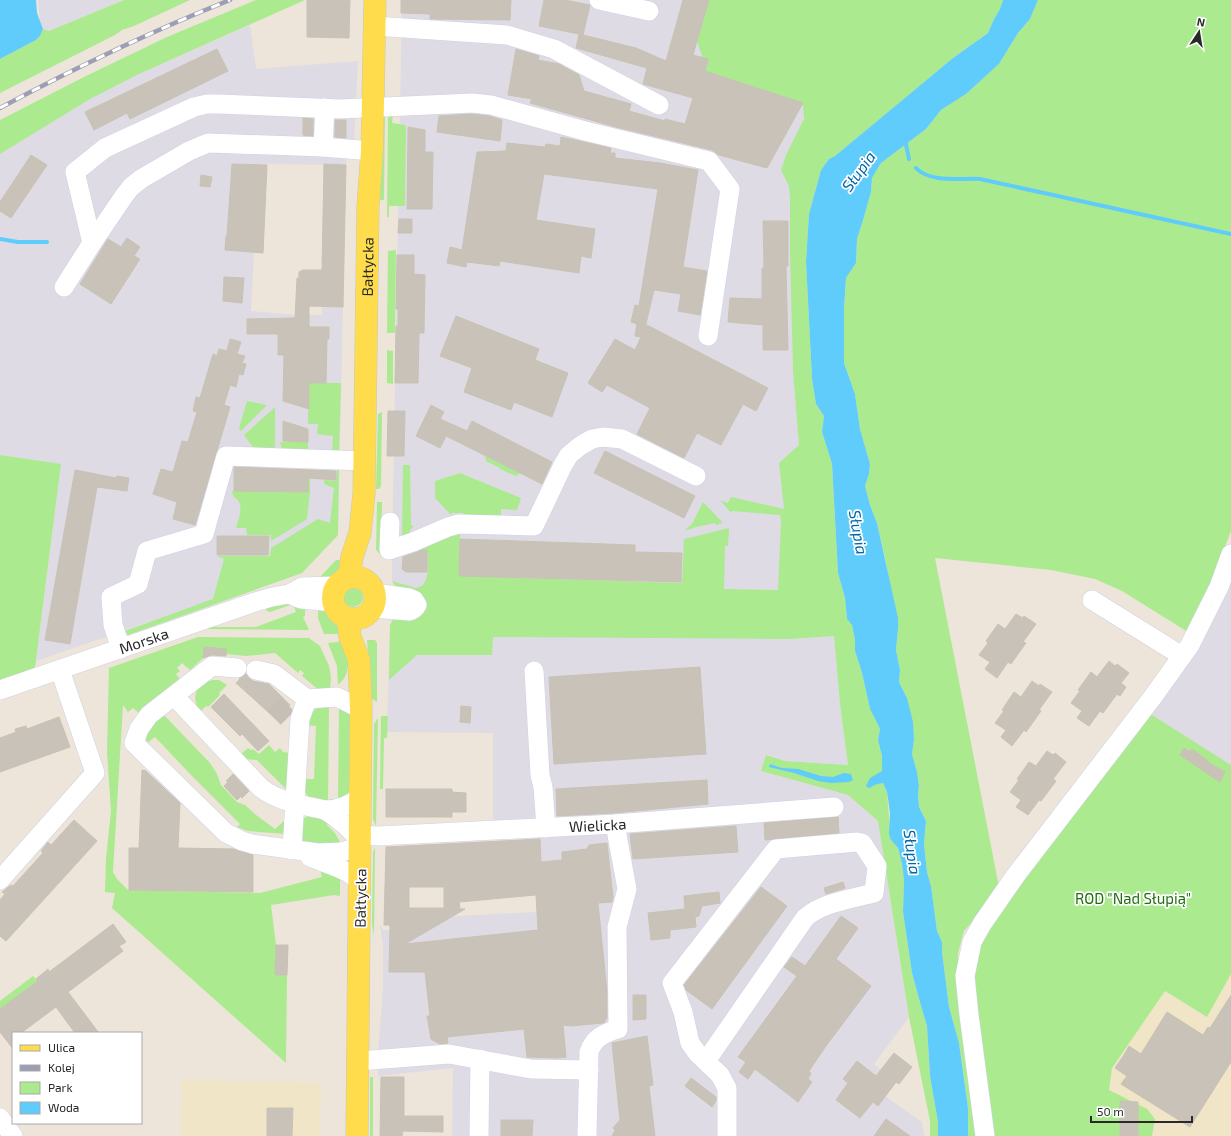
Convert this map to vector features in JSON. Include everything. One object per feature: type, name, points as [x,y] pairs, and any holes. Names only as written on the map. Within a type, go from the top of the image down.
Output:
[{"type":"main road","name":"Bałtycka","points":[[357,1136],[361,709],[360,667],[350,637],[355,598],[352,557],[360,533],[364,493],[368,206],[372,151],[375,0]]},
{"type":"street","points":[[599,0],[649,11]]},
{"type":"street","points":[[374,26],[507,35],[554,49],[659,104]]},
{"type":"street","points":[[92,244],[75,172],[105,148],[194,108],[207,104],[325,108],[481,103],[585,131],[709,161],[730,188],[708,336]]},
{"type":"street","points":[[323,147],[325,108]]},
{"type":"street","points":[[64,287],[131,187],[141,179],[189,151],[208,144],[323,147],[372,151]]},
{"type":"street","points":[[390,522],[389,550],[459,524],[534,526],[569,455],[592,439],[603,437],[622,439],[696,476]]},
{"type":"street","points":[[121,649],[113,625],[111,597],[138,584],[147,552],[204,534],[226,456],[365,461]]},
{"type":"street","points":[[985,1136],[965,976],[972,942],[982,924],[1016,875],[1148,704],[1190,645],[1219,587],[1231,554]]},
{"type":"street","name":"Morska","points":[[0,690],[54,666],[121,649],[255,602],[289,594],[302,586],[355,598]]},
{"type":"street","points":[[1092,600],[1182,656]]},
{"type":"street","points":[[0,880],[95,773],[54,666]]},
{"type":"street","points":[[237,668],[212,666],[149,715],[143,722],[136,735],[134,743],[226,833],[242,842],[292,850],[330,853],[341,852],[360,841],[341,821],[325,810]]},
{"type":"street","points":[[337,697],[360,667]]},
{"type":"street","points":[[256,670],[274,674],[307,699],[337,697],[361,709]]},
{"type":"street","points":[[534,671],[540,775],[543,787],[546,828]]},
{"type":"street","points":[[174,696],[261,788],[275,797],[325,810],[338,810],[350,804],[361,795]]},
{"type":"street","points":[[292,850],[300,719],[307,699]]},
{"type":"street","name":"Wielicka","points":[[360,841],[378,836],[615,824],[834,807]]},
{"type":"street","points":[[587,1136],[589,1052],[594,1041],[603,1035],[618,1030],[617,927],[627,889],[615,824]]},
{"type":"street","points":[[706,1061],[805,918],[810,913],[824,907],[874,893],[877,866],[862,843],[856,842],[776,849],[672,983],[683,1012],[690,1043],[693,1048],[706,1061],[720,1075],[727,1088],[727,1136]]},
{"type":"street","points":[[292,850],[355,876],[360,882]]},
{"type":"street","points":[[358,1062],[449,1054],[531,1069],[589,1070]]},
{"type":"street","points":[[479,1136],[480,1060]]},
{"type":"street","points":[[0,1118],[13,1136]]},
{"type":"shaded area","points":[[38,0],[124,0],[49,31],[43,29],[40,22]]},
{"type":"shaded area","points":[[402,0],[818,0],[791,222],[793,372],[799,441],[790,639],[834,636],[840,704],[848,765],[785,761],[767,755],[761,771],[848,795],[878,821],[909,1017],[874,1064],[896,1082],[885,1096],[922,1122],[924,1136],[452,1136],[453,1068],[378,1076],[378,1053],[383,990],[383,944],[380,924],[383,930],[418,930],[419,918],[537,912],[531,833],[493,826],[493,733],[387,732],[390,625],[396,614],[397,589],[392,581],[392,550]]},
{"type":"shaded area","points":[[250,25],[256,69],[358,61],[354,142],[348,142],[346,165],[261,164],[251,311],[296,315],[322,315],[322,307],[343,307],[338,535],[302,573],[151,627],[149,622],[36,661],[61,465],[0,455],[0,154],[89,99],[139,74]]},
{"type":"shaded area","points":[[1231,562],[1231,765],[1149,713]]},
{"type":"shaded area","points":[[1231,974],[1231,1131],[1228,1136],[1152,1136],[1155,1119],[1109,1090],[1112,1068],[1165,991],[1207,1017]]},
{"type":"shaded area","points":[[182,1080],[321,1083],[320,1136],[181,1136]]},
{"type":"green space","points":[[124,0],[190,0],[122,30],[115,35],[0,93],[0,59],[36,40],[40,36],[43,29],[49,31]]},
{"type":"green space","points":[[256,0],[305,0],[139,74],[90,99],[0,154],[0,120],[167,37]]},
{"type":"green space","points":[[709,0],[1003,0],[988,33],[953,58],[835,156],[829,159],[821,170],[809,214],[806,261],[812,379],[816,404],[824,416],[822,432],[832,464],[838,573],[845,598],[847,619],[852,625],[855,640],[855,651],[862,673],[870,709],[880,729],[878,740],[882,756],[883,783],[887,792],[891,840],[898,848],[902,864],[904,880],[903,912],[912,973],[927,1026],[930,1076],[938,1122],[938,1136],[930,1136],[930,1121],[909,1017],[878,821],[848,795],[761,771],[766,755],[785,761],[848,765],[840,704],[834,636],[790,639],[493,637],[492,655],[417,655],[389,680],[390,625],[396,614],[397,589],[392,581],[416,588],[424,583],[428,572],[427,550],[406,550],[460,532],[460,576],[682,583],[684,539],[729,528],[728,546],[725,546],[724,589],[778,590],[781,523],[780,515],[732,511],[731,513],[720,500],[728,503],[731,497],[784,509],[779,463],[799,445],[793,372],[790,198],[789,186],[781,170],[786,155],[804,119],[803,103],[705,71],[708,60],[703,58],[697,42]]},
{"type":"green space","points":[[1038,0],[1231,0],[1231,531],[1191,634],[1122,591],[1095,579],[1051,570],[935,558],[999,887],[983,910],[964,931],[958,953],[960,984],[981,1136],[968,1136],[968,1108],[959,1043],[949,1007],[942,942],[937,931],[931,886],[927,872],[924,844],[926,821],[919,807],[919,786],[912,754],[914,740],[907,698],[899,682],[900,670],[896,650],[898,629],[886,562],[877,523],[865,486],[869,474],[870,464],[860,429],[855,394],[844,363],[844,309],[846,278],[856,263],[857,239],[871,192],[872,178],[881,163],[926,129],[941,110],[966,94],[999,64],[1018,33],[1030,19]]},
{"type":"green space","points":[[385,114],[384,200],[380,200],[381,120]]},
{"type":"green space","points":[[393,114],[392,123],[406,125],[405,206],[389,206],[389,217],[387,217],[388,118]]},
{"type":"green space","points":[[396,250],[395,333],[387,333],[388,251]]},
{"type":"green space","points":[[387,350],[393,351],[393,384],[387,383]]},
{"type":"green space","points":[[309,355],[315,355],[314,383],[341,383],[339,453],[332,453],[333,436],[317,434],[318,424],[308,424]]},
{"type":"green space","points":[[247,401],[267,405],[241,431],[239,428]]},
{"type":"green space","points":[[275,407],[275,452],[254,449],[244,435]]},
{"type":"green space","points":[[382,412],[381,486],[379,489],[376,489],[378,414]]},
{"type":"green space","points":[[280,442],[308,442],[308,453],[283,452]]},
{"type":"green space","points":[[0,455],[61,464],[35,668],[0,681]]},
{"type":"green space","points":[[485,456],[520,473],[516,476],[500,469],[486,461]]},
{"type":"green space","points":[[308,464],[310,464],[310,492],[307,519],[271,541],[271,535],[247,535],[246,528],[236,528],[240,515],[240,505],[233,496],[232,491],[308,492]]},
{"type":"green space","points":[[338,465],[338,535],[302,573],[128,635],[125,631],[213,599],[224,559],[217,556],[270,556],[271,548],[318,519],[330,523],[334,488],[324,484],[324,480],[336,481]]},
{"type":"green space","points":[[403,465],[410,465],[411,525],[414,526],[409,531],[414,536],[402,538]]},
{"type":"green space","points":[[460,473],[521,498],[517,510],[501,509],[501,515],[464,515],[463,513],[452,513],[451,515],[435,498],[435,481]]},
{"type":"green space","points":[[377,502],[382,502],[381,555],[376,550]]},
{"type":"green space","points":[[703,502],[723,523],[716,525],[715,523],[685,530],[692,524]]},
{"type":"green space","points":[[336,560],[347,561],[333,576],[327,580],[320,577]]},
{"type":"green space","points":[[353,587],[360,590],[363,597],[360,604],[353,607],[346,604],[343,597],[346,590]]},
{"type":"green space","points":[[305,603],[305,616],[303,617],[309,630],[202,629],[202,627],[256,627],[296,612],[293,604],[270,612],[267,611],[266,608],[270,604]]},
{"type":"green space","points":[[318,603],[328,609],[334,616],[344,634],[324,634],[318,618]]},
{"type":"green space","points":[[198,637],[309,638],[320,646],[329,666],[331,677],[330,690],[321,692],[302,676],[304,673],[300,670],[298,673],[275,653],[246,656],[226,654],[226,649],[204,647],[203,658],[190,670],[182,663],[177,668],[180,671],[176,674],[180,679],[140,714],[133,708],[128,712],[123,705],[113,872],[117,879],[128,890],[260,893],[322,877],[320,869],[340,873],[340,896],[334,895],[271,905],[276,945],[275,975],[287,975],[286,1063],[112,908],[115,893],[105,892],[106,859],[111,811],[107,752],[109,668]]},
{"type":"green space","points":[[367,640],[375,640],[377,643],[377,702],[372,699]]},
{"type":"green space","points":[[346,641],[348,665],[345,676],[338,685],[337,666],[328,643]]},
{"type":"green space","points":[[213,680],[219,680],[227,685],[219,693],[220,695],[208,707],[206,706],[200,712],[195,696],[196,692],[202,685]]},
{"type":"green space","points":[[339,706],[349,713],[350,716],[349,791],[347,796],[338,803]]},
{"type":"green space","points":[[319,707],[329,707],[328,803],[308,797],[304,789],[305,779],[314,779],[316,726],[305,725],[310,715]]},
{"type":"green space","name":"ROD \"Nad Słupią\"","points":[[1149,713],[1231,765],[1231,974],[1207,1017],[1165,991],[1112,1068],[1109,1090],[1147,1109],[1155,1119],[1152,1136],[990,1136],[971,971],[976,949],[990,926]]},
{"type":"green space","points":[[163,714],[210,763],[217,774],[221,785],[237,802],[245,805],[275,829],[285,820],[285,834],[248,831],[237,827],[240,824],[155,737],[147,743],[145,735],[147,726]]},
{"type":"green space","points":[[381,716],[388,716],[387,738],[384,738],[383,789],[380,789]]},
{"type":"green space","points":[[378,718],[376,826],[373,819],[374,724]]},
{"type":"green space","points":[[269,745],[275,752],[280,748],[283,752],[290,753],[288,785],[286,789],[257,760],[244,759],[241,754],[248,748],[251,750],[253,749],[259,754]]},
{"type":"green space","points":[[310,816],[328,818],[327,825],[335,833],[341,844],[336,846],[303,841],[301,839],[301,820]]},
{"type":"green space","points":[[375,847],[374,936],[372,924],[373,853]]},
{"type":"green space","points":[[33,976],[38,981],[0,1009],[0,1001]]},
{"type":"green space","points":[[370,1077],[373,1077],[373,1136],[370,1136]]},
{"type":"water","points":[[0,0],[36,0],[37,13],[43,29],[40,36],[36,40],[0,59]]},
{"type":"water","name":"Słupia","points":[[1003,0],[1038,0],[1030,19],[1018,33],[999,64],[966,94],[941,110],[926,129],[881,163],[872,178],[871,192],[857,239],[856,263],[846,278],[844,309],[844,363],[855,394],[860,429],[870,464],[869,474],[865,486],[877,523],[898,618],[896,650],[900,670],[899,682],[907,698],[913,722],[914,740],[912,754],[919,786],[919,807],[926,821],[924,844],[927,872],[931,886],[937,931],[942,942],[949,1007],[959,1043],[968,1108],[968,1136],[938,1136],[938,1122],[930,1076],[927,1026],[912,973],[903,912],[904,880],[902,864],[898,848],[891,840],[889,834],[890,813],[887,792],[883,783],[874,785],[870,788],[866,786],[870,778],[882,771],[882,756],[878,740],[880,729],[870,709],[862,673],[855,651],[855,640],[852,625],[847,619],[845,598],[838,573],[832,464],[822,432],[824,416],[816,404],[812,379],[806,261],[809,214],[821,170],[829,159],[835,156],[953,58],[988,33]]},
{"type":"water","points":[[770,764],[782,768],[798,769],[821,776],[833,777],[844,773],[851,774],[853,780],[849,782],[831,783],[818,781],[769,767]]},
{"type":"building","points":[[307,0],[350,0],[349,38],[307,37]]},
{"type":"building","points":[[401,0],[511,0],[510,20],[430,19],[430,14],[401,13]]},
{"type":"building","points":[[544,0],[565,0],[590,5],[583,35],[636,48],[666,61],[683,0],[709,0],[693,55],[708,59],[705,71],[803,103],[767,168],[719,155],[712,150],[616,127],[530,103],[532,99],[508,95],[516,49],[539,56],[538,60],[559,64],[579,75],[584,91],[631,104],[629,111],[665,121],[665,119],[685,124],[693,98],[643,84],[647,68],[576,48],[579,34],[539,26]]},
{"type":"building","points":[[217,49],[228,71],[130,119],[127,113],[94,130],[85,112]]},
{"type":"building","points":[[472,114],[489,116],[502,120],[500,141],[437,132],[439,116]]},
{"type":"building","points":[[303,118],[313,119],[313,136],[303,135]]},
{"type":"building","points":[[335,120],[346,120],[346,138],[335,137]]},
{"type":"building","points":[[408,127],[425,130],[425,152],[433,152],[432,209],[407,209]]},
{"type":"building","points":[[561,137],[611,148],[610,153],[615,153],[615,158],[660,163],[698,170],[683,267],[707,271],[700,315],[678,311],[681,294],[654,290],[644,332],[647,325],[768,388],[756,411],[743,404],[721,445],[697,433],[684,458],[637,434],[650,408],[607,385],[602,392],[588,383],[615,339],[635,350],[641,337],[635,336],[637,324],[631,322],[635,305],[639,306],[658,189],[544,174],[536,220],[595,229],[591,258],[581,256],[579,273],[500,261],[499,266],[467,262],[466,267],[447,263],[450,247],[462,250],[477,152],[506,151],[507,143],[545,147],[546,144],[560,146]]},
{"type":"building","points":[[31,155],[47,165],[11,218],[0,211],[0,202]]},
{"type":"building","points":[[232,164],[267,165],[263,253],[225,250]]},
{"type":"building","points":[[324,164],[346,165],[343,307],[309,306],[309,327],[329,327],[329,339],[327,339],[326,383],[309,383],[309,409],[283,401],[284,355],[278,355],[278,334],[247,334],[247,319],[295,318],[297,278],[299,278],[299,272],[303,270],[322,270]]},
{"type":"building","points":[[201,175],[212,177],[210,187],[200,186]]},
{"type":"building","points":[[399,219],[412,219],[412,233],[398,233]]},
{"type":"building","points":[[763,221],[788,221],[788,266],[786,266],[788,350],[763,350],[763,325],[728,322],[730,298],[762,299],[762,268],[764,268]]},
{"type":"building","points":[[127,238],[140,247],[134,256],[140,259],[111,304],[80,284],[108,239],[121,247]]},
{"type":"building","points":[[397,255],[414,255],[414,274],[425,275],[424,333],[419,333],[418,383],[395,383],[396,326],[398,326],[398,309],[396,309]]},
{"type":"building","points":[[224,277],[244,278],[242,303],[223,301]]},
{"type":"building","points":[[456,316],[539,349],[535,360],[568,373],[552,417],[514,402],[511,410],[464,392],[472,368],[440,356]]},
{"type":"building","points":[[230,339],[241,342],[237,354],[245,356],[242,363],[246,364],[243,375],[239,374],[236,387],[230,385],[224,405],[230,407],[195,525],[173,519],[177,502],[153,494],[161,469],[173,472],[182,441],[188,442],[197,412],[193,411],[196,397],[200,398],[213,354],[217,356],[219,349],[227,351]]},
{"type":"building","points":[[431,405],[444,412],[440,419],[467,431],[472,421],[552,462],[542,484],[446,436],[440,448],[416,436]]},
{"type":"building","points":[[388,411],[405,411],[404,456],[387,456]]},
{"type":"building","points":[[283,421],[308,429],[308,442],[283,441]]},
{"type":"building","points":[[605,451],[695,496],[684,518],[594,473]]},
{"type":"building","points":[[234,467],[336,471],[336,480],[308,478],[308,492],[234,491]]},
{"type":"building","points":[[75,470],[116,478],[117,476],[129,478],[127,491],[97,487],[70,644],[45,640]]},
{"type":"building","points":[[217,536],[269,536],[268,555],[217,555]]},
{"type":"building","points":[[460,539],[635,545],[635,552],[682,553],[681,582],[459,576]]},
{"type":"building","points":[[422,550],[427,550],[427,572],[406,572],[402,569],[403,557]]},
{"type":"building","points":[[1016,614],[1023,618],[1024,616],[1036,624],[1023,642],[1026,643],[1011,664],[1008,662],[997,678],[985,669],[990,662],[979,655],[988,643],[986,641],[998,624],[1005,629]]},
{"type":"building","points":[[204,647],[226,649],[226,656],[212,655],[203,658]]},
{"type":"building","points":[[1109,661],[1115,666],[1117,664],[1129,673],[1121,683],[1126,687],[1120,696],[1117,694],[1103,713],[1100,711],[1089,726],[1077,718],[1082,711],[1071,703],[1091,672],[1097,677]]},
{"type":"building","points":[[700,667],[706,754],[554,764],[549,677]]},
{"type":"building","points":[[246,674],[253,681],[269,684],[290,705],[276,719],[236,683],[240,679],[239,678]]},
{"type":"building","points":[[1032,681],[1039,686],[1040,684],[1052,692],[1026,732],[1024,730],[1012,746],[1001,737],[1006,730],[995,723],[1004,711],[1002,710],[1014,692],[1021,697]]},
{"type":"building","points":[[224,694],[269,741],[258,751],[242,734],[240,736],[211,707]]},
{"type":"building","points":[[461,706],[471,707],[470,723],[460,722]]},
{"type":"building","points":[[59,717],[70,747],[0,772],[0,738],[16,732],[15,729],[26,726],[27,729]]},
{"type":"building","points":[[1184,748],[1190,752],[1192,749],[1207,760],[1206,761],[1225,772],[1220,782],[1180,755]]},
{"type":"building","points":[[1047,751],[1053,755],[1055,753],[1066,762],[1053,779],[1056,781],[1028,815],[1016,807],[1021,800],[1010,792],[1029,762],[1036,766]]},
{"type":"building","points":[[142,770],[146,771],[180,803],[178,848],[234,849],[253,855],[253,892],[129,890],[129,848],[139,848]]},
{"type":"building","points":[[233,774],[249,791],[242,798],[241,796],[237,800],[224,786],[228,782],[226,781]]},
{"type":"building","points":[[707,780],[708,804],[614,813],[557,816],[556,789]]},
{"type":"building","points":[[386,789],[452,789],[452,792],[466,793],[466,812],[452,812],[452,817],[386,817]]},
{"type":"building","points":[[838,817],[839,833],[765,840],[764,823]]},
{"type":"building","points":[[74,820],[97,841],[6,941],[0,936],[0,900],[5,894],[2,892],[11,885],[13,886],[43,853],[41,851],[48,842],[51,845]]},
{"type":"building","points":[[736,826],[738,852],[633,859],[630,834]]},
{"type":"building","points":[[540,839],[541,862],[562,860],[562,852],[587,849],[589,845],[607,843],[613,897],[612,902],[598,903],[607,992],[607,1019],[605,1019],[605,1022],[571,1026],[563,1025],[566,1057],[557,1058],[527,1057],[524,1029],[447,1037],[448,1043],[440,1044],[431,1039],[427,1016],[430,1016],[425,972],[389,972],[390,925],[384,925],[386,847]],"holes":[[[409,887],[444,887],[444,908],[409,908]],[[536,895],[538,930],[405,944],[465,909],[460,909],[459,902]]]},
{"type":"building","points":[[843,882],[845,888],[826,894],[824,888]]},
{"type":"building","points":[[761,887],[787,906],[712,1009],[686,990],[684,985]]},
{"type":"building","points":[[719,892],[720,903],[702,906],[699,916],[695,917],[696,927],[670,930],[670,938],[651,940],[648,913],[685,909],[684,896]]},
{"type":"building","points":[[841,916],[858,928],[836,959],[871,986],[809,1071],[811,1073],[808,1079],[812,1082],[798,1102],[755,1069],[748,1079],[739,1072],[746,1062],[738,1057],[797,976],[784,967],[792,957],[805,966]]},
{"type":"building","points":[[113,924],[126,942],[119,946],[123,951],[68,992],[98,1032],[74,1032],[56,1007],[22,1032],[12,1032],[12,1048],[0,1032],[0,1009],[38,981],[36,979],[48,969],[49,972]]},
{"type":"building","points":[[276,945],[288,945],[287,975],[275,975]]},
{"type":"building","points":[[633,995],[646,995],[646,1019],[633,1020]]},
{"type":"building","points":[[1231,995],[1231,1062],[1190,1127],[1121,1084],[1127,1076],[1115,1068],[1129,1046],[1141,1054],[1167,1012],[1203,1035],[1208,1027],[1210,1028]]},
{"type":"building","points":[[647,1036],[653,1085],[649,1086],[655,1136],[612,1136],[615,1130],[613,1128],[620,1120],[612,1043]]},
{"type":"building","points":[[894,1053],[912,1067],[899,1084],[896,1082],[878,1106],[873,1102],[860,1118],[836,1100],[848,1083],[843,1079],[857,1061],[876,1076]]},
{"type":"building","points":[[381,1077],[404,1077],[404,1116],[443,1116],[443,1132],[403,1131],[402,1136],[380,1136]]},
{"type":"building","points":[[691,1078],[716,1097],[716,1101],[712,1107],[685,1086]]},
{"type":"building","points":[[1120,1101],[1138,1102],[1138,1136],[1120,1136]]},
{"type":"building","points":[[267,1108],[293,1108],[292,1136],[267,1136]]},
{"type":"building","points":[[886,1119],[910,1136],[874,1136]]},
{"type":"building","points":[[501,1120],[533,1120],[532,1136],[501,1136]]},
{"type":"waterway","points":[[905,140],[909,159]]},
{"type":"waterway","points":[[916,168],[922,173],[937,178],[980,179],[1231,234]]},
{"type":"waterway","points":[[0,239],[18,242],[47,242]]},
{"type":"tunnel","points":[[274,718],[289,703]]},
{"type":"railway","points":[[0,108],[114,51],[172,24],[230,0]]}]
